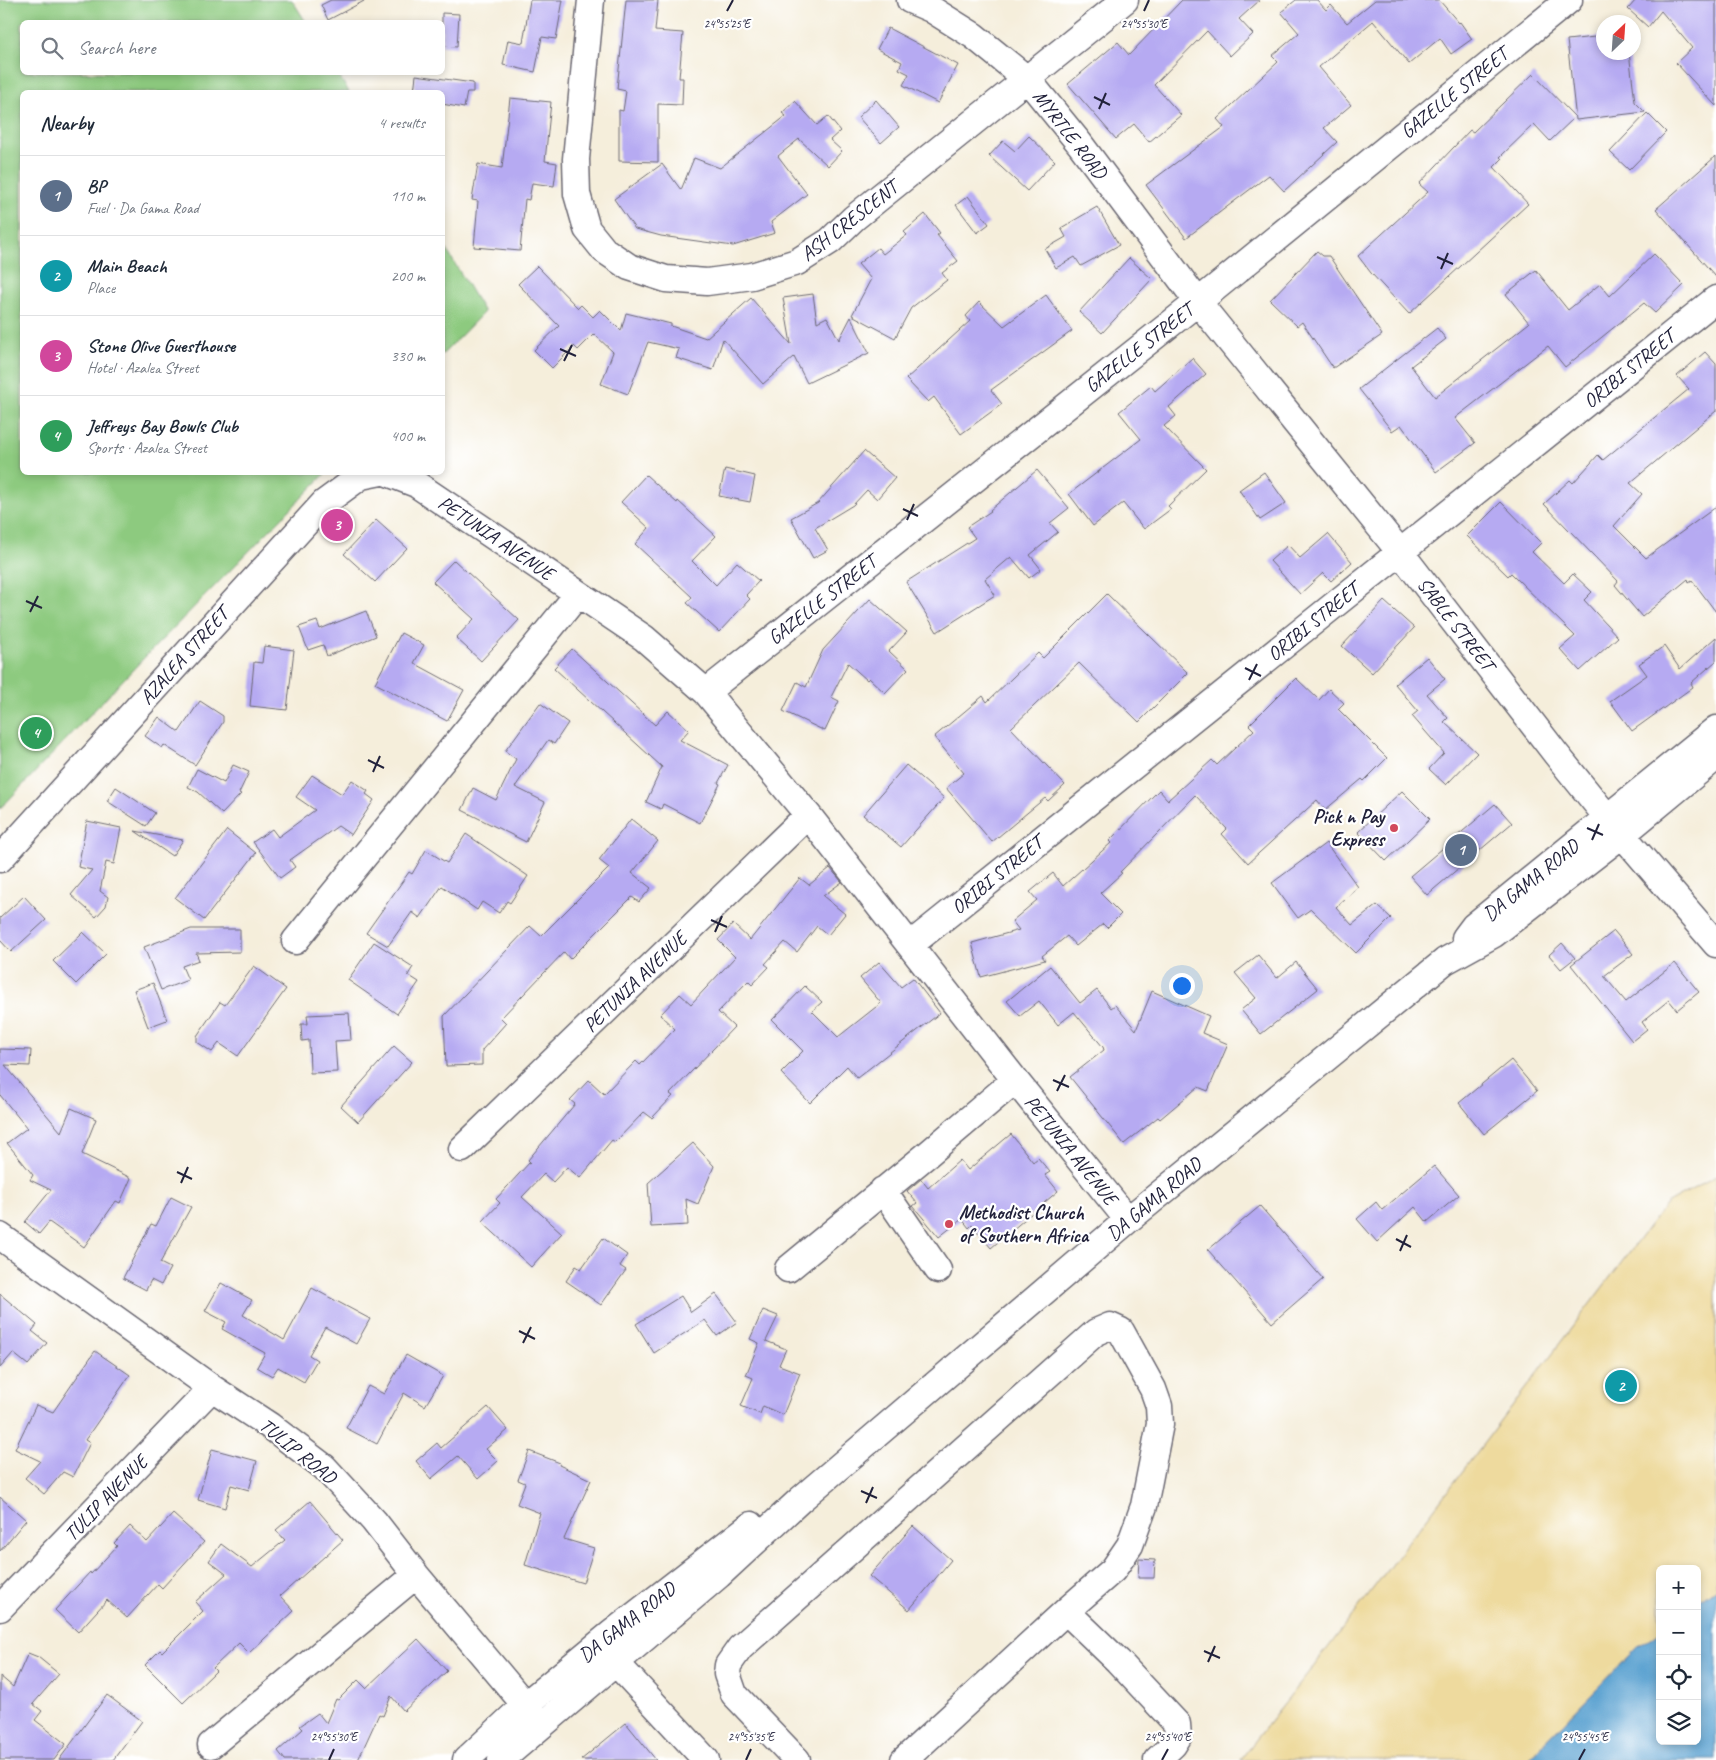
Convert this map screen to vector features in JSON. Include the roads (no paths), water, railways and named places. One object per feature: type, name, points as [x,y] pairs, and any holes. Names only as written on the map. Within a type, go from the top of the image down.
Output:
[{"type":"street","name":"ASH CRESCENT","points":[[591,0],[576,159],[577,194],[587,229],[604,250],[629,267],[666,279],[707,282],[752,276],[797,262],[830,241],[854,218],[1028,80],[1125,0]]},
{"type":"street","name":"MYRTLE ROAD","points":[[910,0],[931,10],[974,36],[1028,80],[1080,144],[1198,302]]},
{"type":"street","name":"GAZELLE STREET","points":[[706,692],[1198,302],[1569,0]]},
{"type":"street","name":"ORIBI STREET","points":[[910,945],[1716,299]]},
{"type":"street","name":"SABLE STREET","points":[[1198,302],[1400,552],[1615,825],[1716,944]]},
{"type":"street","name":"AZALEA STREET","points":[[0,859],[324,503],[361,476],[366,475]]},
{"type":"street","name":"PETUNIA AVENUE","points":[[393,475],[416,484],[644,638],[706,692],[808,815],[1014,1080],[1128,1220]]},
{"type":"street","points":[[295,941],[578,594]]},
{"type":"street","name":"DA GAMA ROAD","points":[[501,1760],[541,1726],[606,1654],[758,1520],[800,1500],[1128,1220],[1445,961],[1494,934],[1615,825],[1716,729]]},
{"type":"street","name":"DA GAMA ROAD","points":[[1615,825],[1716,757]]},
{"type":"street","name":"PETUNIA AVENUE","points":[[462,1149],[808,815]]},
{"type":"street","name":"PETUNIA AVENUE","points":[[788,1269],[928,1154],[1014,1080]]},
{"type":"street","points":[[883,1190],[938,1270]]},
{"type":"street","name":"TULIP ROAD","points":[[1,1240],[212,1388],[270,1426],[324,1467],[374,1521],[416,1575],[541,1726]]},
{"type":"street","points":[[797,1760],[734,1694],[727,1674],[728,1665],[740,1648],[1096,1332],[1110,1326],[1120,1331],[1153,1389],[1159,1406],[1160,1424],[1144,1506],[1130,1546],[1113,1570],[904,1760]]},
{"type":"street","name":"TULIP AVENUE","points":[[0,1608],[212,1388]]},
{"type":"street","points":[[211,1746],[416,1575]]},
{"type":"street","points":[[1066,1611],[1118,1661],[1176,1724],[1178,1737],[1173,1745],[1157,1760]]},
{"type":"street","points":[[606,1654],[706,1760]]},
{"type":"street","name":"DA GAMA ROAD","points":[[466,1760],[525,1705],[606,1654]]},
{"type":"water","points":[[1716,1588],[1716,1760],[1528,1760],[1639,1646],[1656,1634],[1656,1745],[1701,1745],[1701,1599]]},
{"type":"place","name":"Stone Olive Guesthouse","points":[[337,525]]},
{"type":"place","name":"Jeffreys Bay Bowls Club","points":[[36,733]]},
{"type":"place","name":"Pick n Pay Express","points":[[1394,828]]},
{"type":"place","name":"BP","points":[[1461,850]]},
{"type":"place","name":"Methodist Church of Southern Africa","points":[[949,1224]]},
{"type":"place","name":"Main Beach","points":[[1621,1386]]}]
